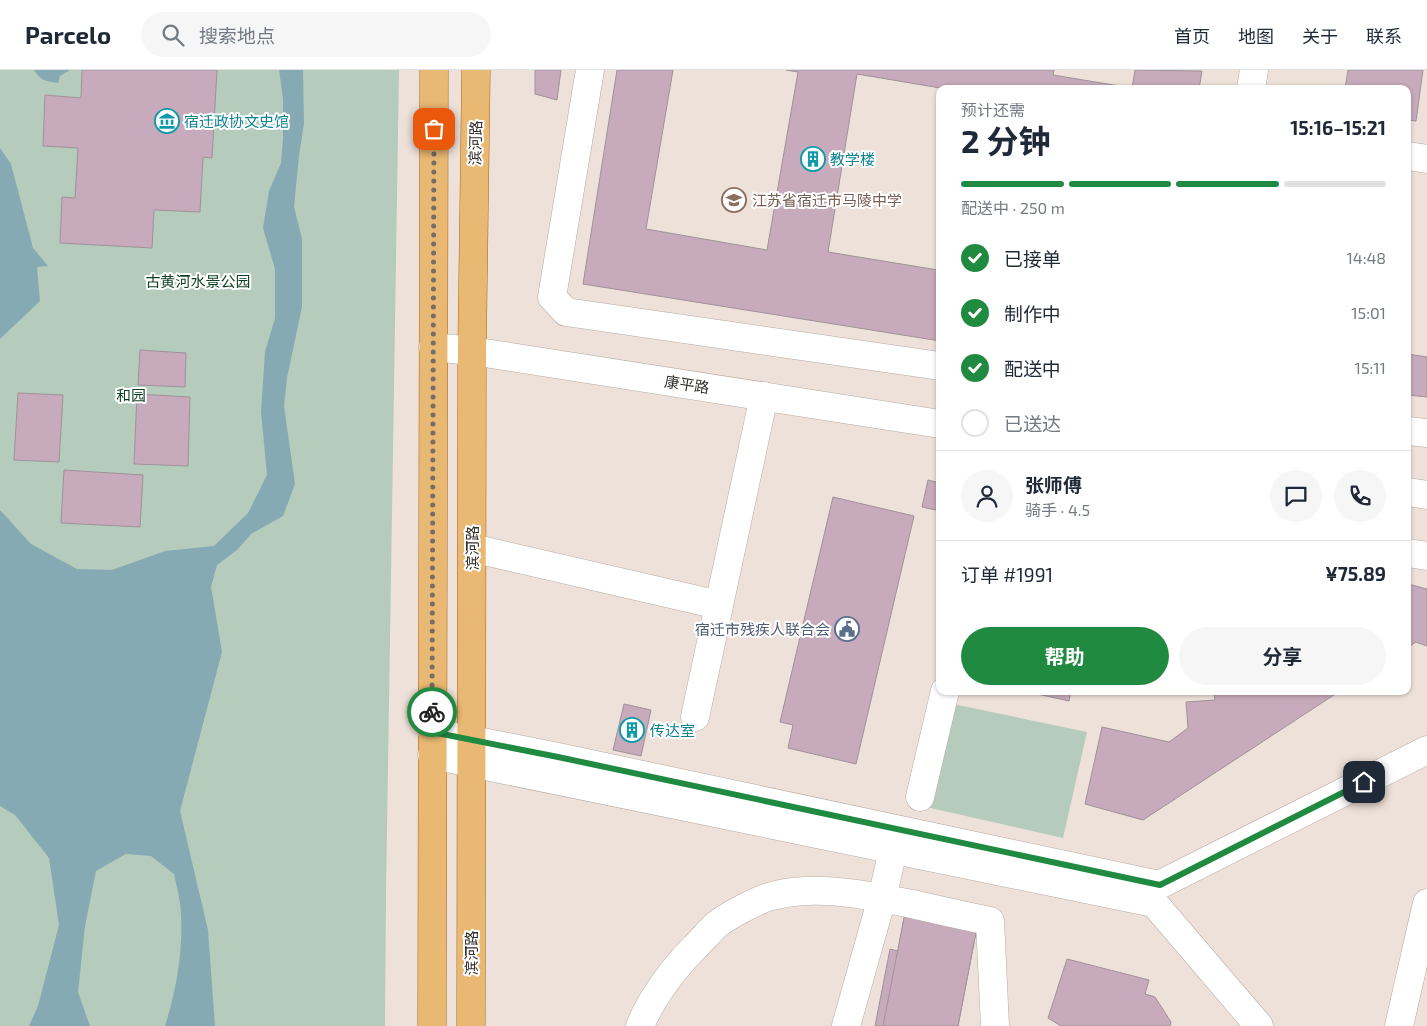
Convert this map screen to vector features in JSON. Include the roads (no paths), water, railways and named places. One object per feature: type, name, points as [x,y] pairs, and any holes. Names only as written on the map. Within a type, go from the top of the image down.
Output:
[{"type":"main road","points":[[432,1026],[434,70]]},
{"type":"main road","name":"滨河路","points":[[471,1026],[472,352],[476,70]]},
{"type":"street","points":[[590,70],[552,297],[566,312],[936,365]]},
{"type":"street","points":[[1252,85],[1254,70]]},
{"type":"street","points":[[1411,156],[1427,159]]},
{"type":"street","name":"康平路","points":[[433,347],[936,423]]},
{"type":"street","points":[[695,717],[764,396]]},
{"type":"street","points":[[1411,431],[1427,433]]},
{"type":"street","points":[[1411,492],[1427,495]]},
{"type":"street","points":[[472,548],[719,605]]},
{"type":"street","points":[[1411,553],[1427,556]]},
{"type":"street","points":[[920,797],[944,695]]},
{"type":"street","points":[[432,743],[896,840],[1154,903],[1259,1026]]},
{"type":"street","points":[[896,840],[1160,885],[1427,750]]},
{"type":"street","points":[[846,1026],[882,898],[896,840]]},
{"type":"street","points":[[640,1026],[666,981],[688,954],[716,925],[749,905],[774,895],[803,891],[838,892],[882,898],[990,921],[995,1026]]},
{"type":"street","points":[[1399,1026],[1427,903]]},
{"type":"water","points":[[34,70],[70,70],[60,76],[58,83],[44,80]]},
{"type":"water","points":[[279,70],[303,70],[304,123],[294,207],[302,239],[302,307],[287,378],[284,406],[295,484],[283,516],[251,534],[237,550],[217,565],[211,587],[222,652],[180,811],[208,930],[215,1026],[165,1026],[180,958],[179,895],[174,874],[151,856],[126,854],[96,871],[85,926],[78,992],[90,1026],[29,1026],[38,1006],[59,925],[49,858],[15,815],[0,806],[0,510],[31,544],[77,569],[112,570],[165,551],[214,546],[248,513],[267,475],[261,412],[265,352],[275,318],[275,269],[263,228],[269,191],[281,163],[283,99]]},
{"type":"water","points":[[0,148],[11,164],[33,248],[48,266],[37,267],[40,301],[0,339]]},
{"type":"place","name":"宿迁政协文史馆","points":[[167,121]]},
{"type":"place","name":"教学楼","points":[[813,159]]},
{"type":"place","name":"江苏省宿迁市马陵中学","points":[[734,200]]},
{"type":"place","name":"宿迁市残疾人联合会","points":[[847,629]]},
{"type":"place","name":"传达室","points":[[632,730]]},
{"type":"park label","name":"古黄河水景公园","points":[[198,281]]},
{"type":"park label","name":"和园","points":[[131,395]]}]
